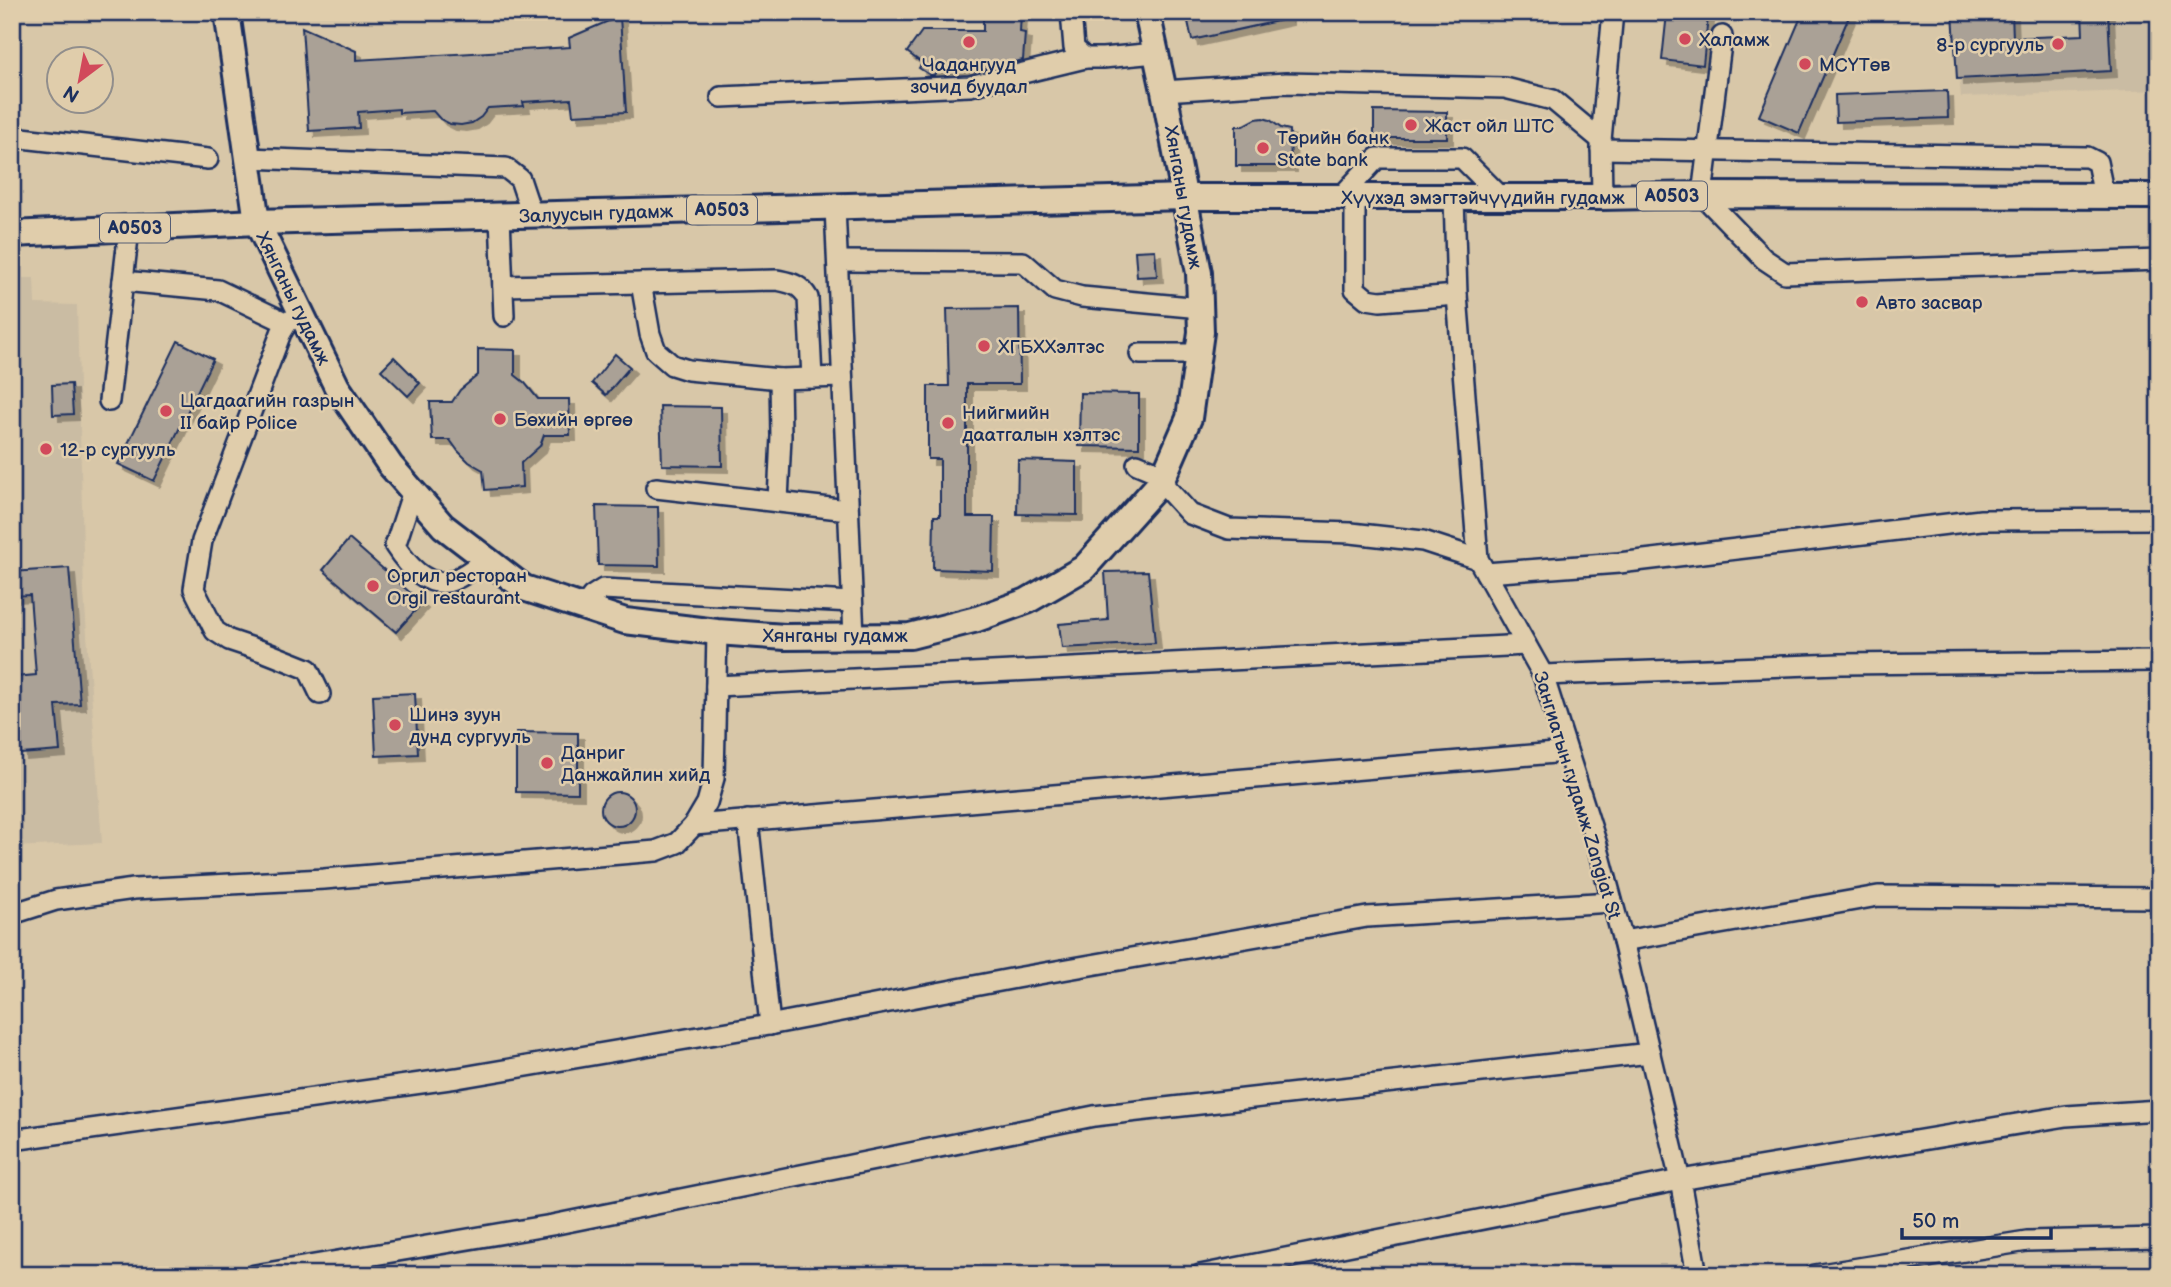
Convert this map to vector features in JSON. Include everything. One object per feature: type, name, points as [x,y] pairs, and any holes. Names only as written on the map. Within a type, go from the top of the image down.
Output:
[{"type":"main road","name":"Хянганы гудамж","points":[[227,12],[257,222],[294,318],[390,465],[443,526],[524,588],[583,608],[625,621],[785,637],[910,636],[977,619],[1027,601],[1084,568],[1162,478],[1189,418],[1201,332],[1199,273],[1186,197],[1147,12]]},
{"type":"main road","name":"Хүүхэд эмэгтэйчүүдийн гудамж","points":[[1186,197],[2159,196]]},
{"type":"main road","name":"Залуусын гудамж","points":[[257,222],[1186,197]]},
{"type":"main road","name":"A0503","points":[[12,234],[257,222]]},
{"type":"street","points":[[1071,12],[1074,48],[1085,58]]},
{"type":"street","points":[[1602,197],[1601,144],[1613,12]]},
{"type":"street","points":[[1722,36],[1702,195],[1764,260],[1785,273],[2159,260]]},
{"type":"street","points":[[722,97],[970,86],[1085,58],[1156,52]]},
{"type":"street","points":[[1164,91],[1286,83],[1505,89],[1553,100],[1601,144],[1707,152],[2087,157],[2097,162],[2104,196]]},
{"type":"street","points":[[12,138],[208,159]]},
{"type":"street","points":[[248,158],[506,168],[520,179],[533,215]]},
{"type":"street","points":[[1457,295],[1380,301],[1367,299],[1356,289],[1348,197],[1377,158],[1462,158],[1500,196]]},
{"type":"street","name":"Зангиатын гудамж Zangiat St","points":[[1454,197],[1457,295],[1480,558],[1543,675],[1567,752],[1623,942],[1680,1180],[1697,1275]]},
{"type":"street","points":[[835,207],[854,636]]},
{"type":"street","points":[[500,216],[504,316]]},
{"type":"street","points":[[109,401],[129,229]]},
{"type":"street","points":[[838,261],[1023,262],[1055,290],[1082,298],[1200,307]]},
{"type":"street","points":[[503,286],[777,280],[794,284],[803,290],[808,298],[812,378]]},
{"type":"street","points":[[123,281],[218,290],[294,318],[281,332],[202,541],[194,589],[215,631],[229,640],[308,670],[320,694]]},
{"type":"street","points":[[641,283],[650,334],[656,351],[672,366],[780,379],[842,377]]},
{"type":"street","points":[[1140,354],[1198,354]]},
{"type":"street","points":[[778,501],[780,379]]},
{"type":"street","points":[[1137,464],[1162,478],[1190,514],[1229,529],[1351,533],[1423,541],[1480,558],[1619,563],[1981,520],[2159,519]]},
{"type":"street","points":[[656,488],[848,509]]},
{"type":"street","points":[[413,491],[395,546],[405,562],[432,582],[449,582],[487,560]]},
{"type":"street","points":[[583,608],[592,596],[603,589],[852,602]]},
{"type":"street","points":[[12,914],[56,900],[134,889],[324,879],[656,851],[677,843],[694,825],[707,803],[714,778],[717,632]]},
{"type":"street","points":[[716,686],[1526,645]]},
{"type":"street","points":[[1543,675],[1840,664],[2159,661]]},
{"type":"street","points":[[694,825],[1567,752]]},
{"type":"street","points":[[748,820],[770,1025]]},
{"type":"street","points":[[1623,942],[1878,896],[2159,898]]},
{"type":"street","points":[[12,1140],[457,1078],[770,1025],[1016,978],[1367,917],[1612,902]]},
{"type":"street","points":[[256,1275],[552,1225],[1094,1116],[1650,1053]]},
{"type":"street","points":[[1200,1275],[1680,1180],[2066,1116],[2159,1110]]},
{"type":"street","points":[[1815,1275],[2027,1241],[2159,1238]]},
{"type":"shaded area","name":"8-р сургууль","points":[[1954,12],[2159,12],[2159,90],[1961,97]]},
{"type":"shaded area","name":"12-р сургууль","points":[[12,278],[34,278],[35,304],[77,305],[84,593],[102,843],[12,847]]},
{"type":"building","name":"Чадангууд зочид буудал","points":[[983,12],[1021,12],[1020,32],[1025,33],[1023,60],[982,70],[937,70],[934,75],[930,75],[919,68],[922,63],[907,52],[922,31],[983,31]]},
{"type":"building","points":[[1186,12],[1287,12],[1287,19],[1192,40]]},
{"type":"building","name":"МСҮТөв","points":[[1803,12],[1851,12],[1799,133],[1759,116]]},
{"type":"building","points":[[1953,12],[2012,12],[2013,38],[2083,35],[2082,12],[2108,12],[2111,71],[1957,79]]},
{"type":"building","name":"Халамж","points":[[1667,13],[1708,17],[1703,65],[1662,60]]},
{"type":"building","points":[[620,16],[626,112],[573,115],[571,99],[523,102],[524,106],[488,108],[472,123],[461,125],[440,119],[433,111],[399,113],[399,109],[358,112],[359,128],[309,131],[302,27],[356,51],[356,60],[570,47],[569,38]]},
{"type":"building","points":[[1947,91],[1948,118],[1836,122],[1835,95]]},
{"type":"building","name":"Жаст ойл ШТС","points":[[1374,111],[1447,112],[1447,138],[1374,138]]},
{"type":"building","name":"Төрийн банк State bank","points":[[1263,118],[1290,130],[1291,166],[1236,166],[1236,126]]},
{"type":"building","points":[[1155,250],[1157,276],[1137,277],[1135,251]]},
{"type":"building","points":[[1019,308],[1020,384],[967,384],[967,517],[994,517],[993,571],[933,569],[934,516],[940,516],[940,459],[928,459],[928,386],[949,386],[947,309]]},
{"type":"building","name":"Цагдаагийн газрын II байр Police","points":[[178,341],[213,359],[154,481],[118,464]]},
{"type":"building","name":"Бөхийн өргөө","points":[[478,349],[515,350],[515,375],[538,399],[569,399],[570,435],[544,435],[540,446],[521,463],[522,487],[485,490],[483,470],[469,462],[450,440],[432,440],[430,402],[452,402],[460,390],[478,375]]},
{"type":"building","points":[[615,354],[630,367],[606,395],[592,383]]},
{"type":"building","points":[[394,357],[420,383],[408,396],[381,370]]},
{"type":"building","points":[[71,384],[73,414],[53,415],[52,385]]},
{"type":"building","points":[[1080,393],[1139,394],[1139,447],[1079,446]]},
{"type":"building","points":[[660,406],[721,407],[722,466],[662,465]]},
{"type":"building","points":[[1018,460],[1077,462],[1077,515],[1017,514]]},
{"type":"building","points":[[596,506],[658,507],[659,566],[598,565]]},
{"type":"building","name":"Оргил ресторан Orgil restaurant","points":[[349,539],[422,603],[396,632],[323,570]]},
{"type":"building","points":[[69,568],[80,704],[56,705],[60,751],[21,754],[15,677],[36,675],[30,595],[12,596],[12,572]]},
{"type":"building","points":[[1148,571],[1155,643],[1062,648],[1059,624],[1108,620],[1105,572]]},
{"type":"building","name":"Шинэ зуун дунд сургууль","points":[[415,693],[418,754],[376,756],[373,695]]},
{"type":"building","name":"Данриг Данжайлин хийд","points":[[516,732],[578,733],[578,793],[516,792]]},
{"type":"building","points":[[618,792],[630,797],[635,809],[630,821],[618,826],[606,821],[601,809],[606,797]]},
{"type":"place","name":"Халамж","points":[[1685,39]]},
{"type":"place","name":"Чадангууд зочид буудал","points":[[969,42]]},
{"type":"place","name":"8-р сургууль","points":[[2058,44]]},
{"type":"place","name":"МСҮТөв","points":[[1805,64]]},
{"type":"place","name":"Жаст ойл ШТС","points":[[1411,125]]},
{"type":"place","name":"Төрийн банк State bank","points":[[1263,148]]},
{"type":"place","name":"Авто засвар","points":[[1862,302]]},
{"type":"place","name":"ХГБХХэлтэс","points":[[984,346]]},
{"type":"place","name":"Цагдаагийн газрын II байр Police","points":[[166,411]]},
{"type":"place","name":"Бөхийн өргөө","points":[[500,419]]},
{"type":"place","name":"Нийгмийн даатгалын хэлтэс","points":[[948,423]]},
{"type":"place","name":"12-р сургууль","points":[[46,449]]},
{"type":"place","name":"Оргил ресторан Orgil restaurant","points":[[373,586]]},
{"type":"place","name":"Шинэ зуун дунд сургууль","points":[[395,725]]},
{"type":"place","name":"Данриг Данжайлин хийд","points":[[547,763]]}]
